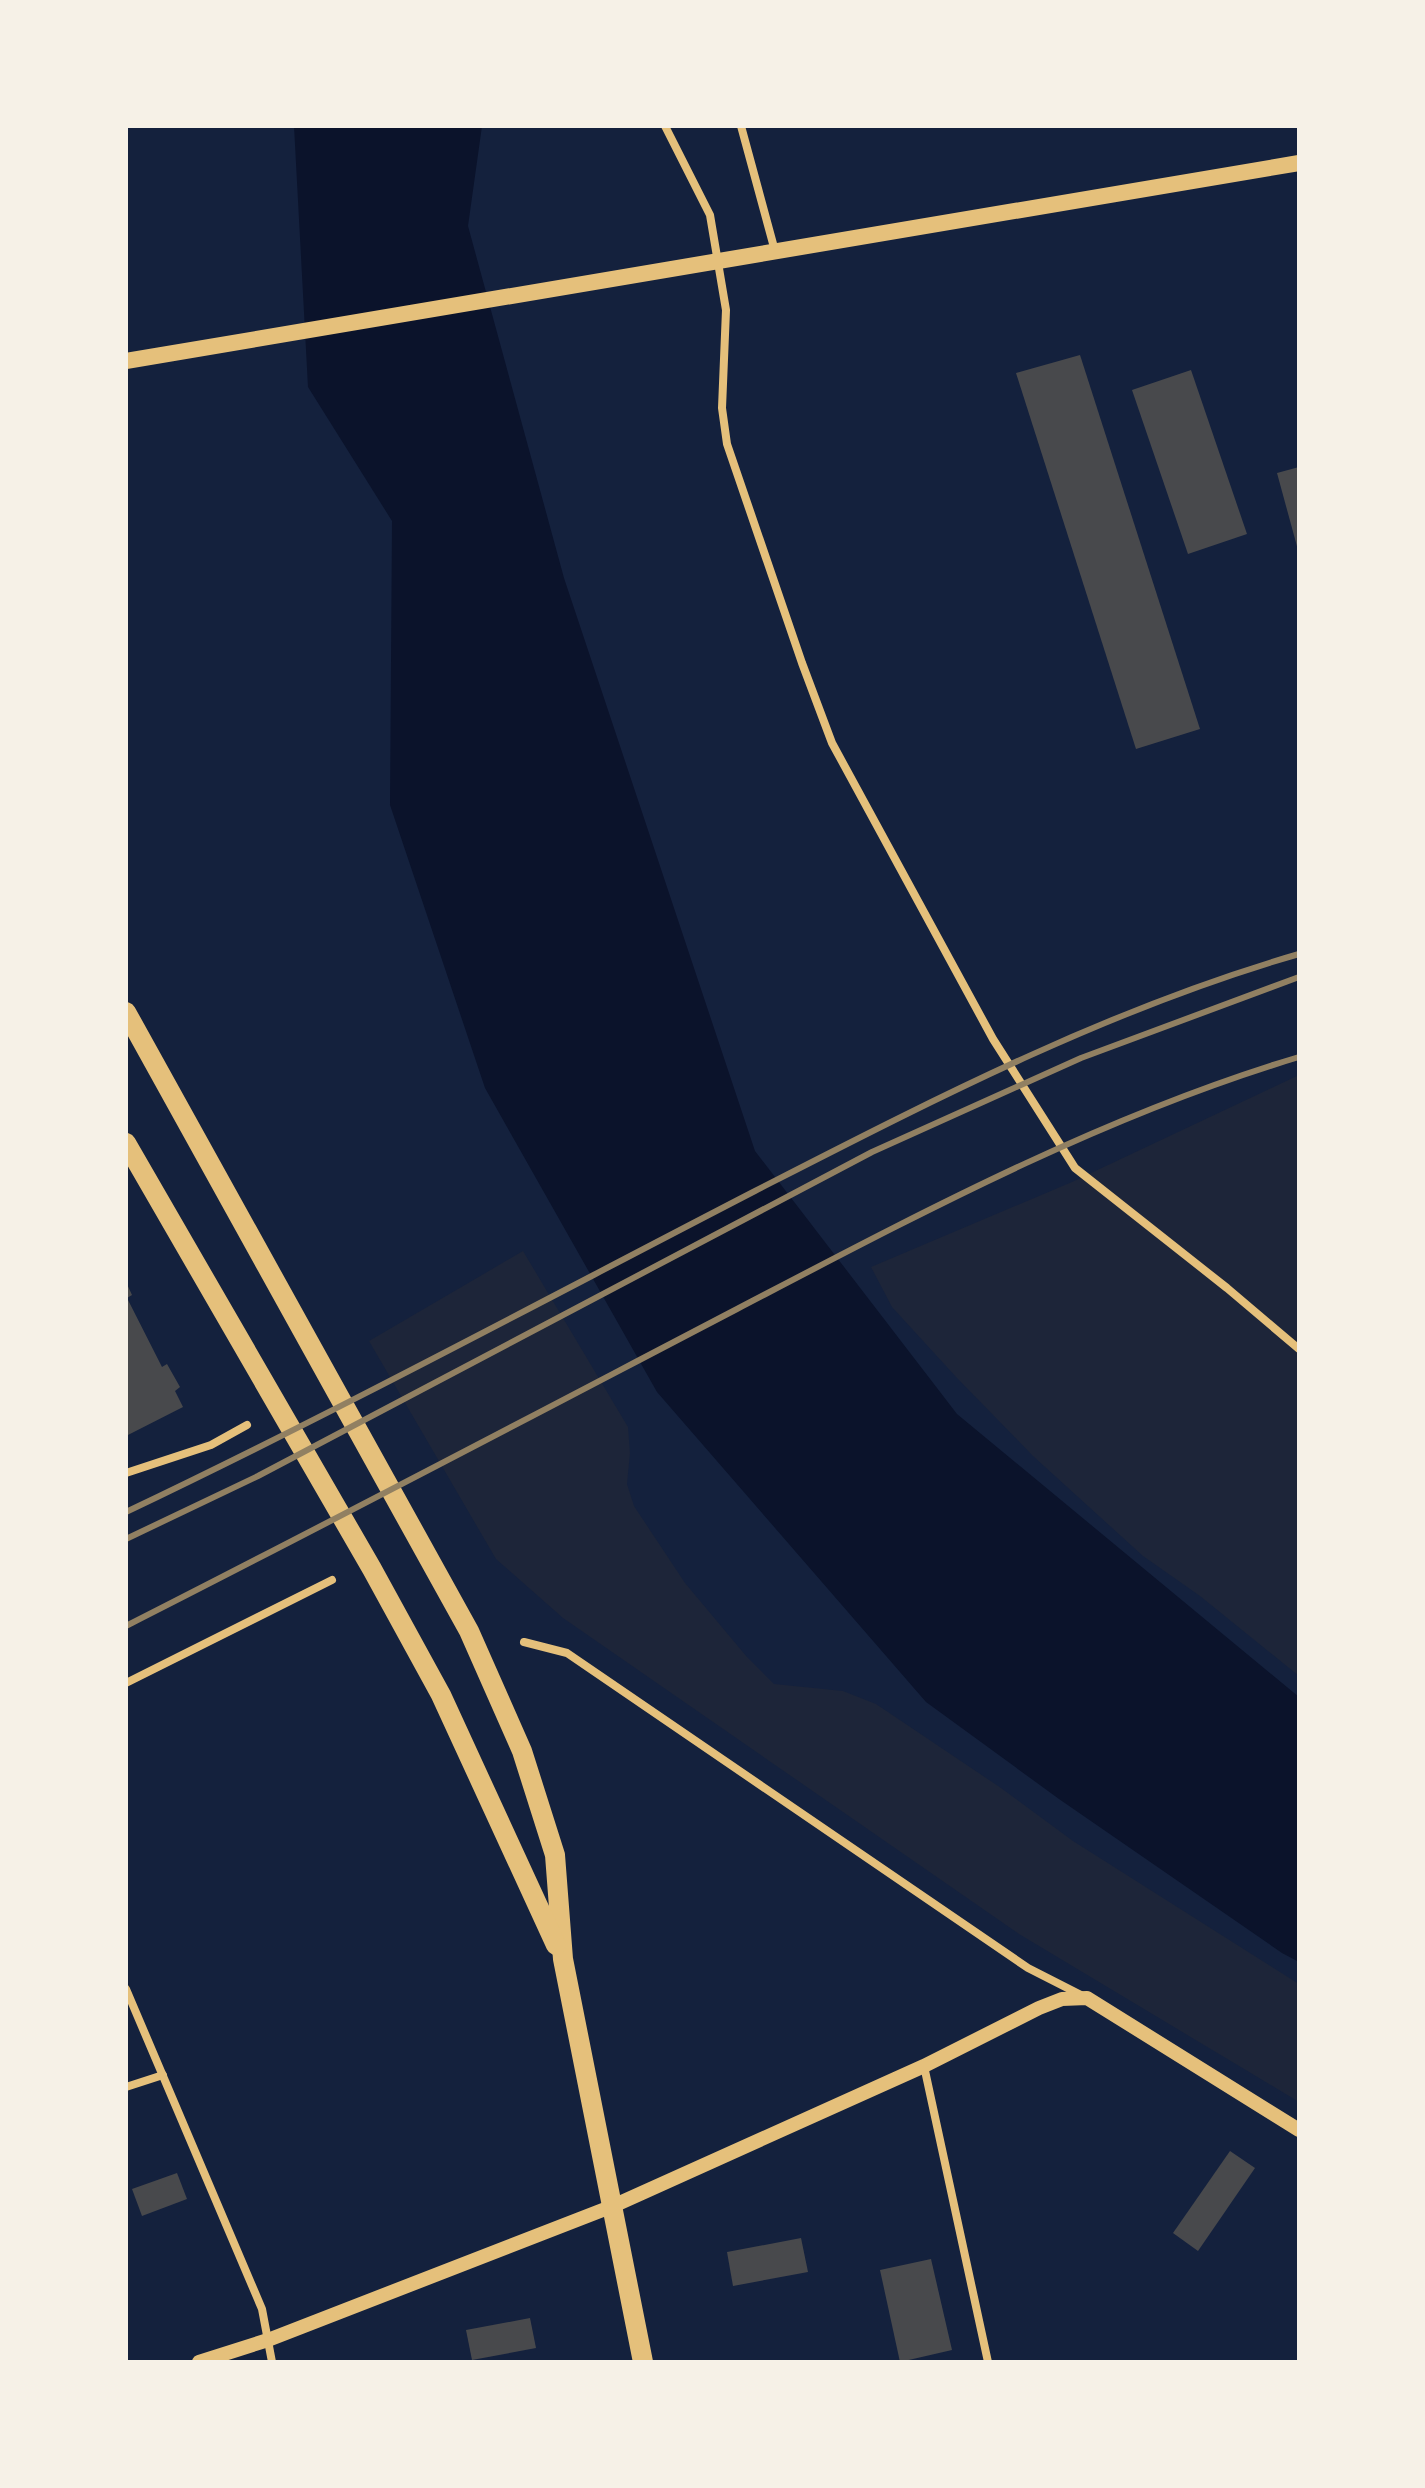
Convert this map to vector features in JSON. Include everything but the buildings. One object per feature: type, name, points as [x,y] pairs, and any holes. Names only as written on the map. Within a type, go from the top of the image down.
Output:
[{"type":"main road","points":[[126,361],[1299,163]]},
{"type":"main road","points":[[126,1012],[469,1631],[522,1751],[555,1855],[563,1959],[643,2362]]},
{"type":"main road","points":[[126,1143],[372,1569],[441,1695],[563,1959]]},
{"type":"street","points":[[665,126],[710,215],[726,310],[722,408],[727,444],[832,743],[993,1039],[1075,1168],[1299,1349]]},
{"type":"street","points":[[741,126],[767,252]]},
{"type":"street","points":[[126,1473],[211,1445],[247,1425]]},
{"type":"street","points":[[126,1683],[332,1580]]},
{"type":"street","points":[[524,1642],[567,1653],[1028,1968],[1087,1998],[1299,2130]]},
{"type":"street","points":[[126,1989],[262,2309],[272,2362]]},
{"type":"street","points":[[199,2362],[268,2340],[613,2206],[924,2066],[1039,2008],[1062,1999],[1087,1998]]},
{"type":"street","points":[[924,2066],[988,2362]]},
{"type":"street","points":[[126,2087],[163,2075]]},
{"type":"shaded area","points":[[294,126],[482,126],[468,226],[564,578],[755,1151],[957,1414],[1299,1697],[1299,1962],[1059,1799],[926,1702],[657,1392],[485,1088],[390,805],[392,521],[308,387]]},
{"type":"shaded area","points":[[1299,1075],[1299,1676],[1200,1596],[1143,1556],[1033,1456],[892,1307],[871,1267],[1072,1182]]},
{"type":"shaded area","points":[[523,1251],[628,1427],[630,1453],[627,1484],[634,1506],[685,1583],[747,1657],[774,1684],[843,1691],[876,1704],[1001,1788],[1073,1841],[1299,1984],[1299,2102],[1019,1934],[563,1618],[496,1559],[369,1341]]},
{"type":"railway","points":[[126,1512],[363,1395],[755,1191],[1021,1059],[1158,1002],[1299,954]]},
{"type":"railway","points":[[126,1539],[258,1476],[872,1152],[1081,1058],[1299,977]]},
{"type":"railway","points":[[126,1626],[943,1203],[1154,1108],[1299,1057]]}]
